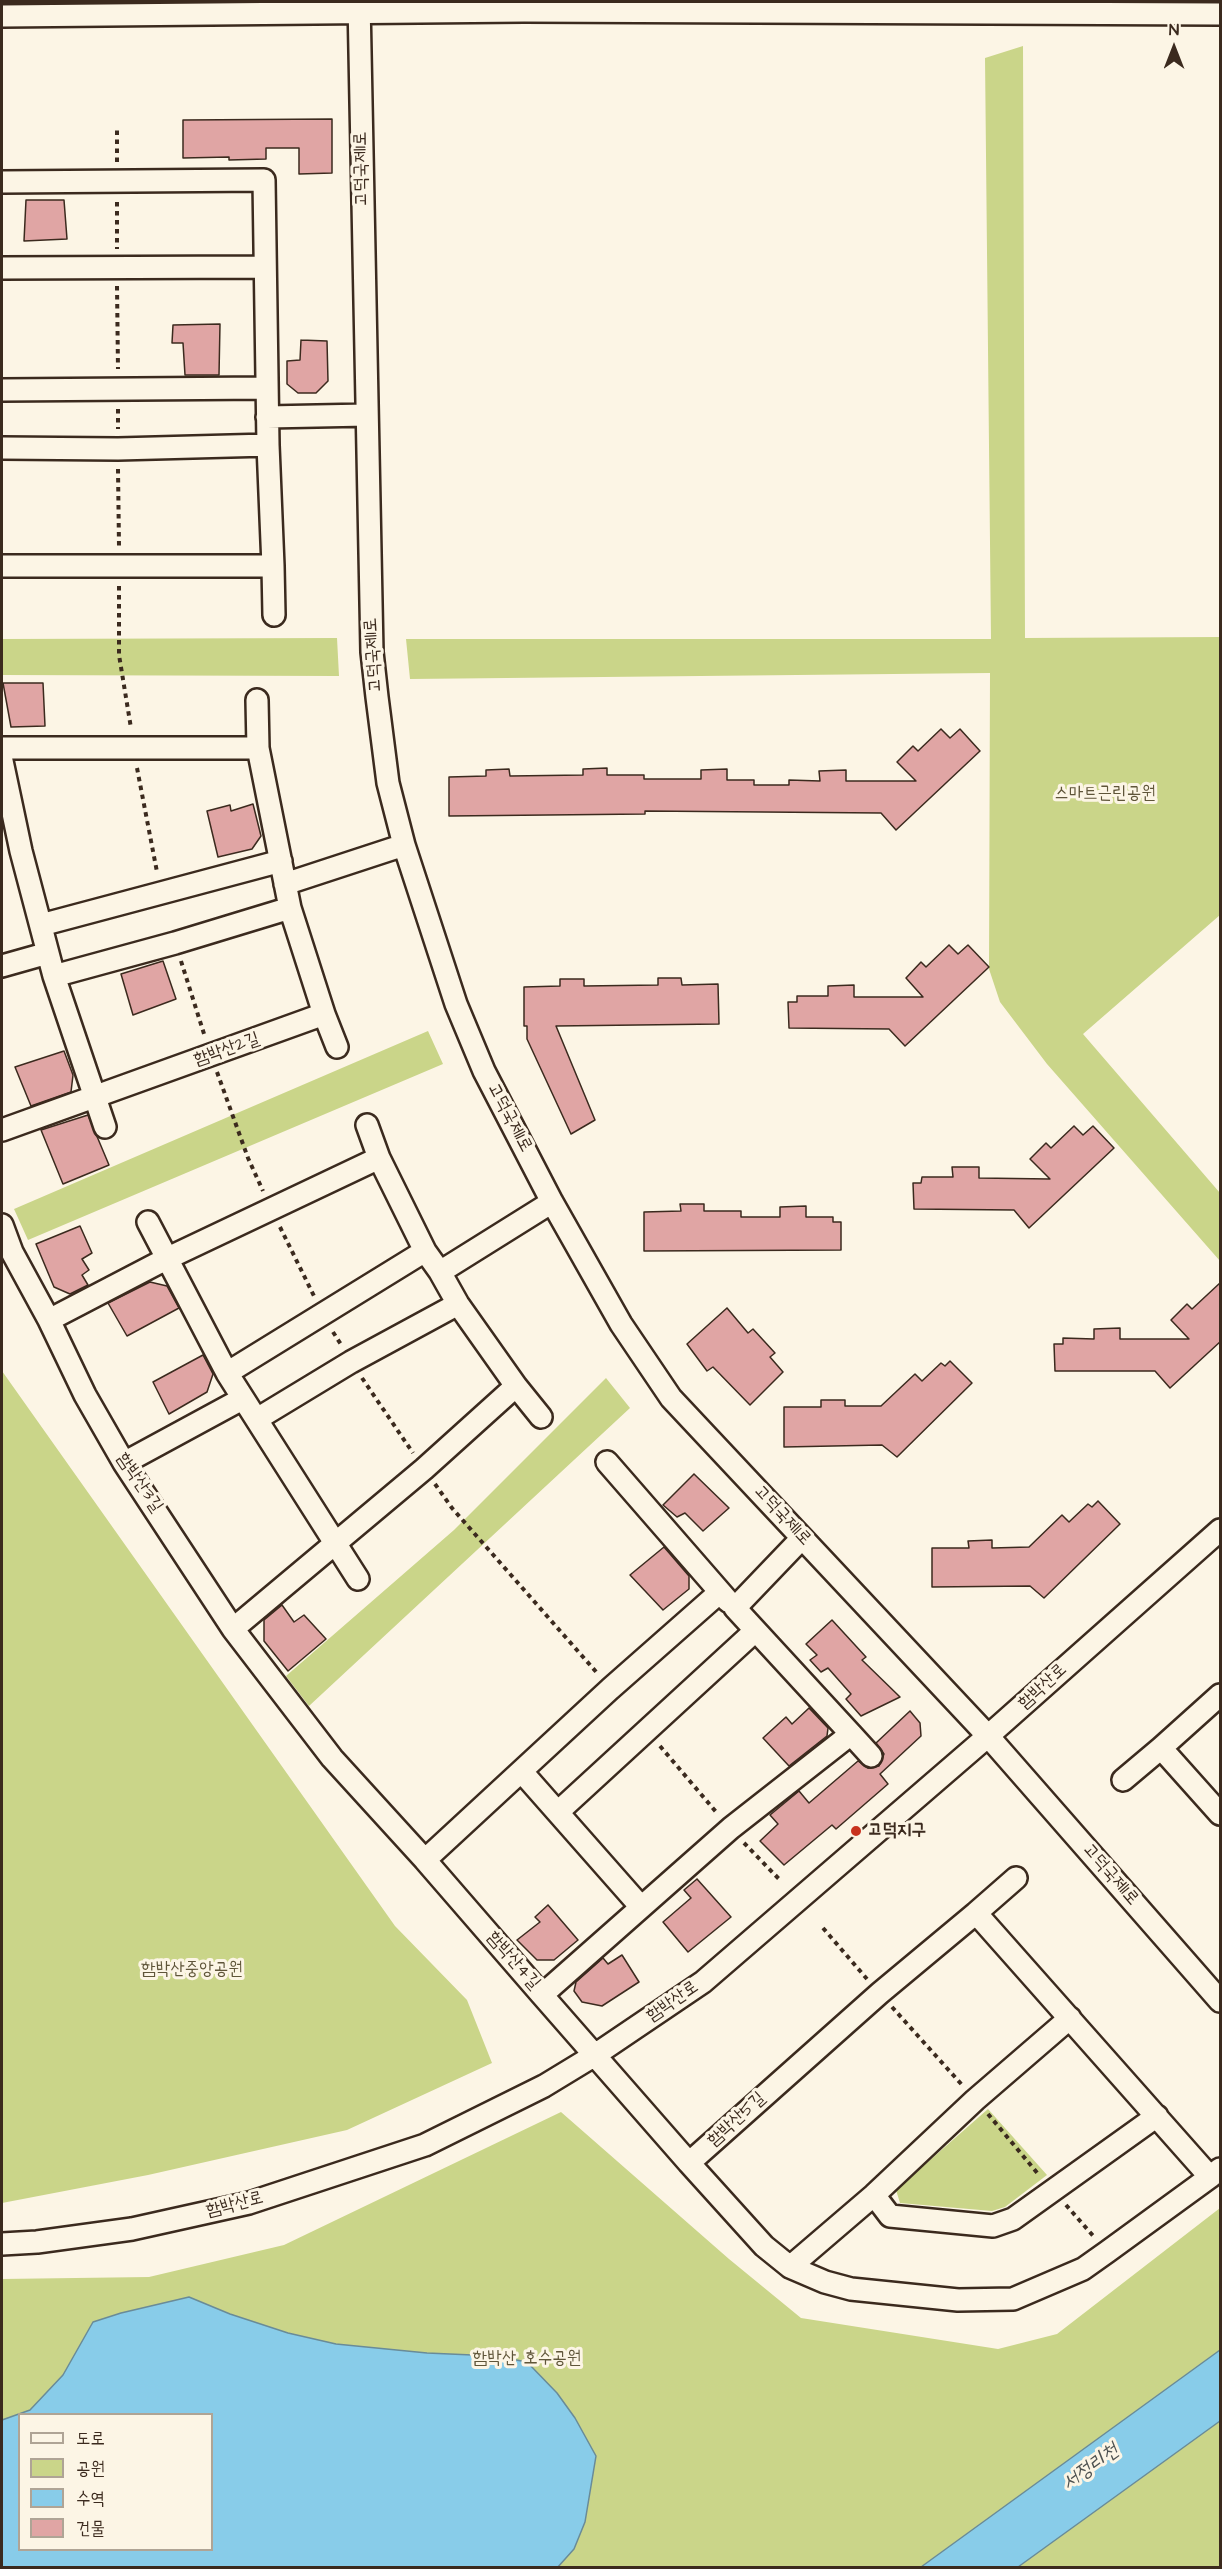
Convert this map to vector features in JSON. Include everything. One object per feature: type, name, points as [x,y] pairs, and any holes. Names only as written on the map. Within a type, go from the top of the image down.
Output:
[{"type":"street","points":[[628,2],[646,14]]},
{"type":"street","points":[[2,16],[531,6],[646,14],[1190,8],[1221,14]]},
{"type":"street","name":"고덕국제1로","points":[[359,8],[372,652],[388,783],[404,845],[456,1004],[484,1071],[552,1202],[621,1324],[671,1398],[988,1736],[1221,2001]]},
{"type":"street","points":[[2,182],[264,180],[267,417],[274,615]]},
{"type":"street","points":[[2,268],[265,267]]},
{"type":"street","points":[[2,390],[267,388]]},
{"type":"street","points":[[267,417],[367,415]]},
{"type":"street","points":[[2,448],[118,449],[268,445]]},
{"type":"street","points":[[2,566],[273,566]]},
{"type":"street","points":[[257,700],[258,748],[290,908],[302,951],[337,1047]]},
{"type":"street","points":[[2,748],[258,748]]},
{"type":"street","points":[[2,761],[21,851],[54,976],[105,1127]]},
{"type":"street","points":[[285,884],[404,845]]},
{"type":"street","points":[[41,925],[281,861]]},
{"type":"street","points":[[54,976],[290,908]]},
{"type":"street","points":[[2,966],[48,953]]},
{"type":"street","name":"함박산2길","points":[[2,1130],[324,1014]]},
{"type":"street","points":[[367,1125],[379,1158],[425,1251],[458,1304],[541,1417]]},
{"type":"street","points":[[49,1320],[166,1259],[379,1158]]},
{"type":"street","points":[[440,1272],[552,1202]]},
{"type":"street","points":[[148,1222],[242,1399],[358,1579]]},
{"type":"street","name":"함박산3길","points":[[2,1225],[12,1252],[49,1320],[85,1395],[124,1463],[233,1629],[332,1758],[425,1860]]},
{"type":"street","points":[[227,1373],[425,1251]]},
{"type":"street","points":[[257,1419],[351,1362],[458,1304]]},
{"type":"street","points":[[233,1629],[336,1544],[516,1386]]},
{"type":"street","points":[[124,1463],[242,1399]]},
{"type":"street","points":[[607,1462],[755,1631],[871,1756]]},
{"type":"street","name":"함박산로","points":[[2,2244],[37,2242],[132,2229],[249,2203],[426,2145],[544,2086],[595,2055],[703,1982],[988,1736],[1221,1530]]},
{"type":"street","points":[[735,1608],[802,1538]]},
{"type":"street","points":[[425,1860],[610,1689],[720,1592]]},
{"type":"street","points":[[558,1812],[755,1631]]},
{"type":"street","points":[[1123,1780],[1221,1695]]},
{"type":"street","name":"함박산4길","points":[[425,1860],[542,1995],[731,1828],[851,1734]]},
{"type":"street","points":[[1161,1748],[1221,1814]]},
{"type":"street","points":[[522,1772],[641,1907]]},
{"type":"street","name":"함박산5길","points":[[689,2163],[880,1993],[1016,1878]]},
{"type":"street","points":[[542,1995],[764,2246],[790,2267],[825,2282],[851,2289],[958,2300],[1013,2299],[1083,2269],[1215,2173],[1157,2116],[976,1913]]},
{"type":"street","points":[[790,2267],[874,2195],[975,2100],[1070,2018]]},
{"type":"street","points":[[874,2195],[890,2216],[993,2226],[1013,2219],[1157,2116]]},
{"type":"path","points":[[452,1508],[610,1689]]},
{"type":"path","points":[[646,1730],[779,1880]]},
{"type":"path","points":[[823,1928],[975,2100]]},
{"type":"green space","name":"스마트근린공원","points":[[1023,46],[1025,638],[1220,637],[1220,915],[1083,1034],[1220,1193],[1220,1261],[1047,1064],[1000,1002],[989,969],[990,673],[410,679],[406,639],[991,639],[985,58]]},
{"type":"green space","points":[[337,638],[339,676],[2,675],[2,639]]},
{"type":"green space","points":[[428,1031],[443,1064],[28,1240],[14,1209]]},
{"type":"green space","name":"함박산중앙공원","points":[[2,1371],[395,1926],[467,2000],[492,2063],[347,2130],[148,2175],[2,2203]]},
{"type":"green space","points":[[606,1378],[630,1408],[309,1706],[286,1676],[454,1530]]},
{"type":"green space","points":[[988,2109],[1047,2175],[1005,2207],[992,2211],[900,2203],[896,2190]]},
{"type":"green space","name":"함박산 호수공원","points":[[561,2112],[729,2259],[801,2318],[998,2349],[1057,2334],[1220,2208],[1220,2567],[2,2567],[2,2279],[149,2277],[284,2245]]},
{"type":"water","points":[[189,2297],[230,2314],[288,2333],[336,2344],[427,2353],[495,2356],[527,2362],[557,2393],[575,2418],[596,2456],[585,2522],[574,2549],[557,2568],[2,2567],[2,2420],[18,2414],[18,2551],[213,2551],[213,2413],[22,2413],[30,2410],[63,2375],[93,2322]]},
{"type":"water","name":"서정리천","points":[[1220,2350],[1220,2421],[1018,2567],[921,2567]]},
{"type":"building","points":[[332,119],[332,173],[299,174],[299,148],[266,148],[266,159],[183,158],[183,120]]},
{"type":"building","points":[[26,200],[64,200],[67,239],[24,241]]},
{"type":"building","points":[[220,324],[219,375],[185,375],[183,343],[172,343],[173,325]]},
{"type":"building","points":[[301,340],[327,341],[328,381],[316,393],[298,393],[287,384],[287,361],[300,360]]},
{"type":"building","points":[[3,683],[43,683],[45,726],[11,727]]},
{"type":"building","points":[[941,729],[950,738],[960,729],[980,751],[896,830],[881,813],[645,811],[645,814],[449,816],[449,777],[486,776],[486,770],[509,769],[510,776],[583,775],[583,769],[607,768],[607,775],[644,775],[644,779],[701,779],[701,770],[727,769],[727,780],[754,780],[754,785],[789,785],[789,780],[820,781],[819,771],[846,770],[846,781],[916,781],[897,762],[913,746],[918,751]]},
{"type":"building","points":[[253,804],[261,836],[252,849],[218,857],[207,811],[230,805],[231,811]]},
{"type":"building","points":[[949,945],[958,954],[968,945],[989,967],[905,1046],[889,1029],[789,1028],[788,1002],[797,1002],[797,996],[828,996],[828,986],[854,985],[854,997],[923,997],[906,978],[921,962],[926,967]]},
{"type":"building","points":[[163,961],[176,999],[133,1015],[121,974]]},
{"type":"building","points":[[658,978],[681,978],[682,985],[718,984],[719,1024],[556,1026],[595,1120],[571,1134],[527,1039],[527,1026],[524,1026],[524,987],[560,986],[560,979],[584,979],[584,986],[658,985]]},
{"type":"building","points":[[64,1051],[73,1075],[71,1092],[31,1106],[15,1067]]},
{"type":"building","points":[[88,1115],[109,1165],[63,1184],[41,1130]]},
{"type":"building","points":[[1074,1126],[1083,1135],[1093,1126],[1114,1148],[1029,1228],[1014,1210],[914,1209],[913,1183],[921,1183],[922,1177],[953,1177],[952,1167],[979,1167],[979,1178],[1050,1179],[1030,1159],[1046,1143],[1051,1148]]},
{"type":"building","points":[[680,1204],[704,1204],[704,1211],[741,1211],[741,1217],[780,1217],[780,1207],[806,1206],[806,1217],[833,1217],[833,1222],[841,1222],[841,1250],[644,1251],[644,1212],[681,1211]]},
{"type":"building","points":[[80,1226],[92,1253],[82,1259],[89,1270],[82,1275],[88,1285],[70,1294],[54,1287],[36,1244]]},
{"type":"building","points":[[150,1282],[167,1286],[179,1308],[127,1336],[108,1303]]},
{"type":"building","points":[[1221,1282],[1221,1341],[1170,1388],[1155,1371],[1055,1371],[1054,1344],[1063,1344],[1063,1338],[1094,1339],[1094,1329],[1120,1328],[1120,1339],[1189,1339],[1171,1320],[1187,1304],[1192,1309]]},
{"type":"building","points":[[727,1308],[748,1333],[753,1329],[775,1353],[770,1357],[783,1372],[750,1405],[713,1367],[707,1371],[687,1344]]},
{"type":"building","points":[[203,1355],[213,1374],[207,1392],[169,1414],[153,1382]]},
{"type":"building","points":[[950,1361],[972,1383],[897,1457],[882,1445],[784,1447],[784,1407],[821,1407],[821,1400],[845,1400],[845,1406],[881,1406],[915,1374],[922,1381],[941,1363],[945,1366]]},
{"type":"building","points":[[694,1474],[729,1508],[703,1531],[685,1513],[677,1517],[663,1505]]},
{"type":"building","points":[[1098,1501],[1120,1524],[1044,1598],[1030,1586],[932,1587],[932,1548],[969,1548],[968,1541],[992,1540],[992,1548],[1029,1547],[1062,1515],[1069,1522],[1088,1504],[1092,1507]]},
{"type":"building","points":[[664,1547],[689,1576],[689,1589],[663,1610],[630,1575]]},
{"type":"building","points":[[282,1605],[294,1622],[304,1615],[326,1639],[288,1671],[264,1641],[264,1620]]},
{"type":"building","points":[[832,1620],[866,1657],[862,1660],[900,1697],[861,1716],[846,1699],[851,1694],[828,1668],[821,1672],[810,1660],[817,1655],[806,1644]]},
{"type":"building","points":[[809,1708],[828,1728],[827,1736],[789,1766],[763,1738],[786,1717],[792,1724]]},
{"type":"building","points":[[910,1711],[920,1723],[921,1736],[880,1774],[888,1784],[836,1829],[832,1825],[784,1865],[760,1841],[778,1824],[770,1815],[799,1791],[809,1803],[858,1761],[868,1768],[879,1766],[884,1754],[876,1743]]},
{"type":"building","points":[[697,1879],[731,1917],[688,1952],[663,1922],[691,1898],[684,1890]]},
{"type":"building","points":[[548,1905],[578,1940],[554,1960],[537,1960],[517,1940],[540,1922],[535,1917]]},
{"type":"building","points":[[622,1955],[639,1982],[602,2006],[582,2002],[574,1991],[576,1982],[603,1958],[608,1964]]},
{"type":"place","name":"고덕지구","points":[[856,1831]]}]
